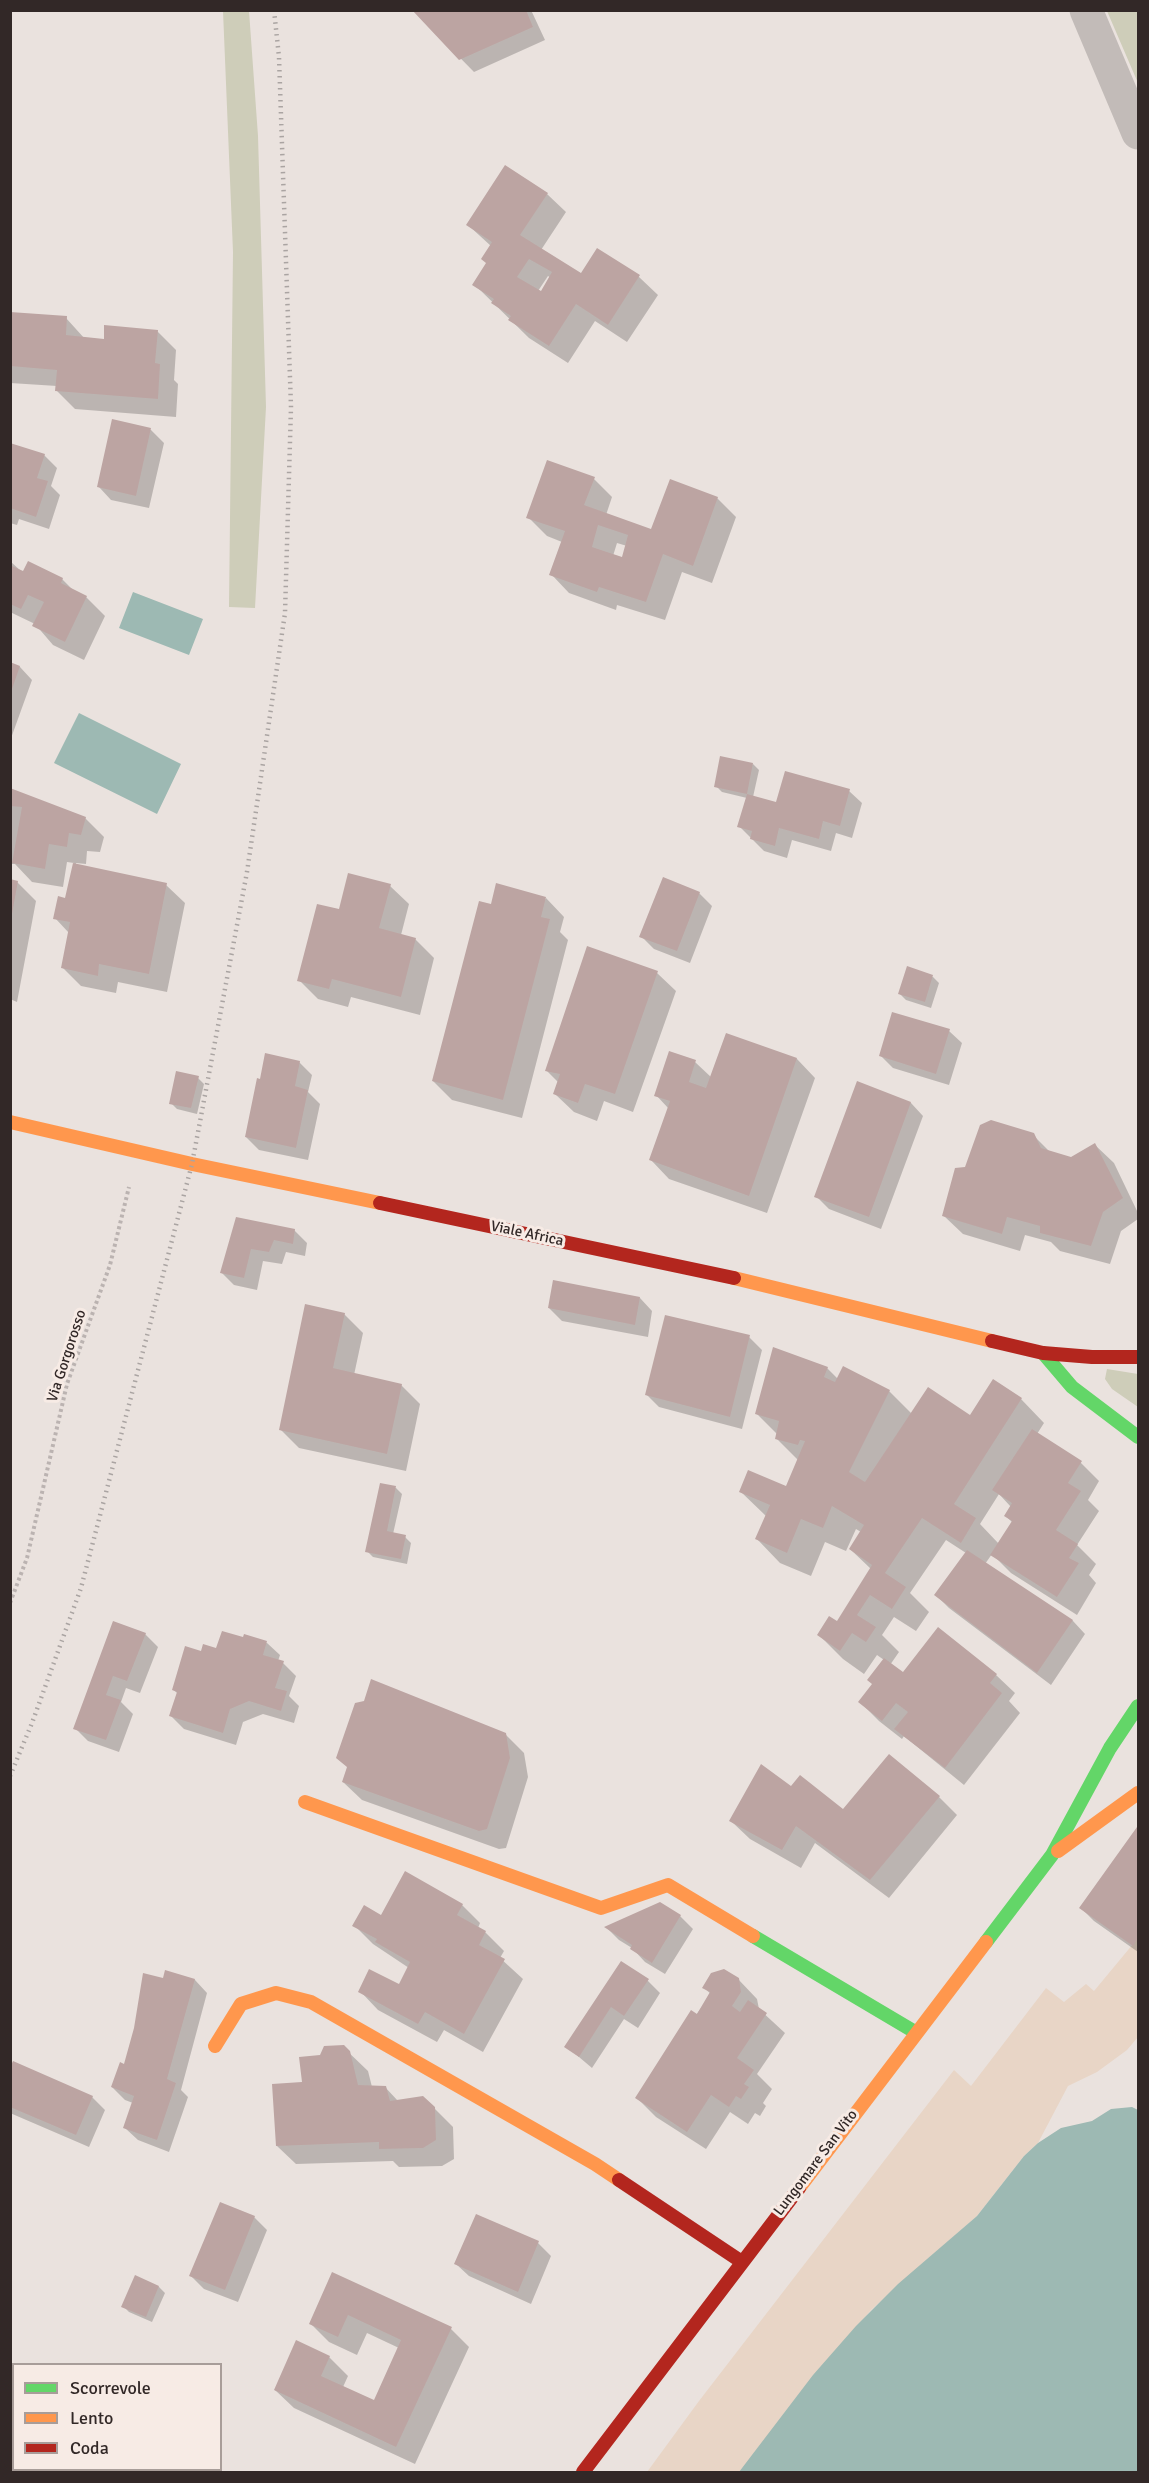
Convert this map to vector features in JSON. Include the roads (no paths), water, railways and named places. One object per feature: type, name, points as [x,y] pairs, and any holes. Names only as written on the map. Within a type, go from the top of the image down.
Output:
[{"type":"main road","name":"Viale Africa","points":[[10,1122],[137,1152],[707,1272],[1043,1353],[1092,1357],[1138,1357]]},
{"type":"main road","points":[[1043,1353],[1072,1387],[1138,1437]]},
{"type":"main road","name":"Lungomare San Vito","points":[[583,2472],[915,2032],[1052,1855],[1110,1748],[1138,1706]]},
{"type":"main road","name":"Lungomare San Vito","points":[[1052,1855],[1138,1793]]},
{"type":"main road","points":[[305,1802],[601,1908],[668,1885],[915,2032]]},
{"type":"main road","points":[[215,2046],[241,2004],[276,1993],[311,2002],[595,2164],[742,2262]]},
{"type":"street","points":[[1086,10],[1138,133]]},
{"type":"water","points":[[133,592],[203,619],[189,655],[119,628]]},
{"type":"water","points":[[79,713],[181,764],[157,814],[54,763]]},
{"type":"water","points":[[1132,2107],[1138,2110],[1138,2472],[739,2472],[813,2375],[856,2326],[898,2284],[977,2216],[1024,2156],[1038,2143],[1061,2128],[1092,2121],[1111,2109]]},
{"type":"railway","points":[[10,1776],[32,1723],[81,1588],[192,1164],[247,872],[285,613],[291,407],[279,57],[274,10]]}]
